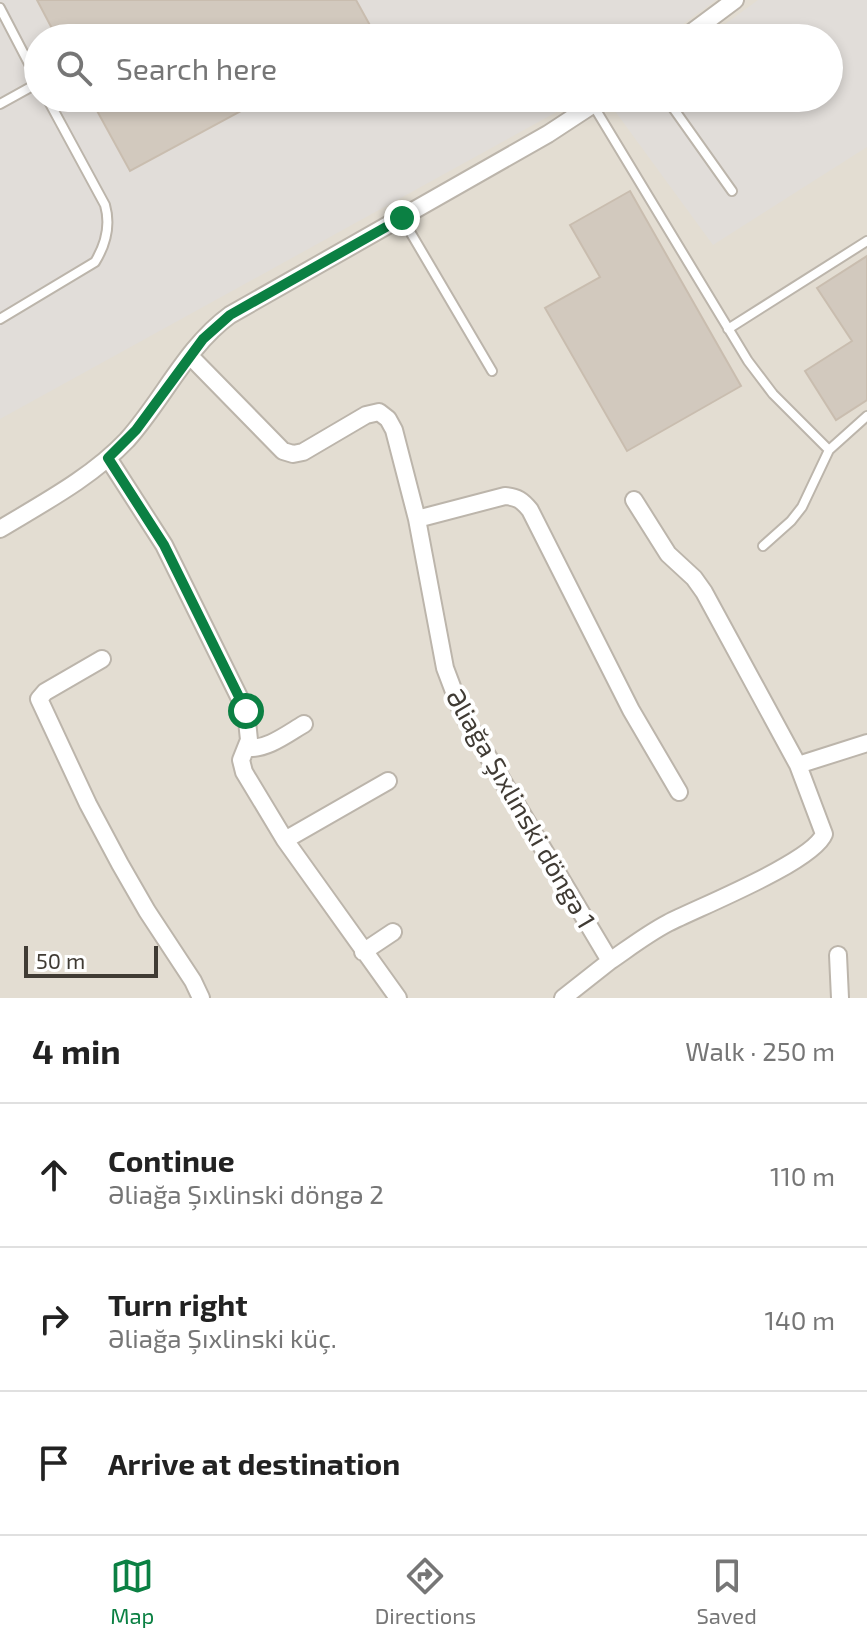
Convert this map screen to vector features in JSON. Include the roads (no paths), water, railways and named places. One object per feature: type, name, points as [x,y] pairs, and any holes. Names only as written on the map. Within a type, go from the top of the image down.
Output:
[{"type":"street","points":[[703,24],[735,0]]},
{"type":"street","points":[[0,529],[108,458],[136,430],[215,326],[230,315],[581,112]]},
{"type":"street","name":"Əliağa Şıxlinski döngə 1","points":[[190,356],[277,446],[293,454],[303,452],[366,415],[379,412],[388,419],[394,430],[417,519],[445,668],[462,713],[610,961]]},
{"type":"street","points":[[108,458],[164,545],[246,711],[249,740],[241,760],[244,772],[285,840],[398,998]]},
{"type":"street","points":[[417,519],[505,496],[523,501],[631,710],[679,792]]},
{"type":"street","points":[[563,998],[610,961],[670,922],[758,880],[820,843],[824,834],[798,765],[704,592],[668,554],[634,500]]},
{"type":"street","points":[[102,659],[45,692],[39,699],[120,864],[201,998]]},
{"type":"street","points":[[246,748],[267,745],[304,724]]},
{"type":"street","points":[[798,765],[867,743]]},
{"type":"street","points":[[285,840],[388,781]]},
{"type":"street","points":[[363,952],[393,932]]},
{"type":"street","points":[[838,955],[840,998]]},
{"type":"lane","points":[[0,8],[24,55]]},
{"type":"lane","points":[[0,104],[24,90]]},
{"type":"lane","points":[[0,319],[95,262],[103,249],[109,220],[105,205],[55,112]]},
{"type":"lane","points":[[604,112],[728,329],[773,394],[829,450]]},
{"type":"lane","points":[[676,112],[732,191]]},
{"type":"lane","points":[[402,218],[492,371]]},
{"type":"lane","points":[[728,329],[867,241]]},
{"type":"lane","points":[[763,546],[802,507],[829,450],[867,416]]}]
